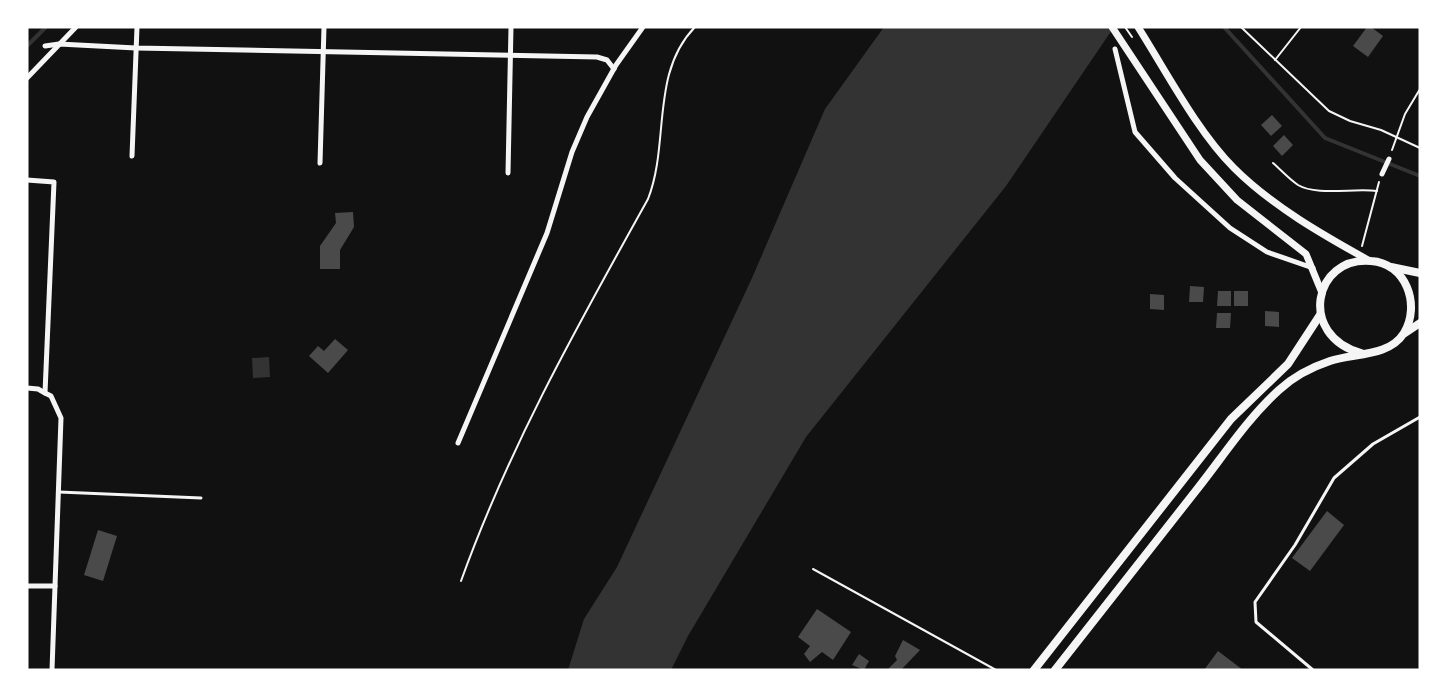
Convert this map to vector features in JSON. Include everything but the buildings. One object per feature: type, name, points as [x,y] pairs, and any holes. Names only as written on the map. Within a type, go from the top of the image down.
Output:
[{"type":"main road","points":[[1034,670],[1231,420],[1288,364],[1320,315],[1322,293],[1329,279],[1340,268],[1354,262],[1370,261],[1420,273]]},
{"type":"main road","points":[[1389,267],[1405,284],[1412,306],[1410,322],[1403,335]]},
{"type":"main road","points":[[1320,315],[1335,341],[1347,349],[1361,353]]},
{"type":"main road","points":[[1055,670],[1235,441],[1279,390],[1307,370],[1329,361],[1384,349],[1420,323]]},
{"type":"street","points":[[27,78],[76,27]]},
{"type":"street","points":[[132,156],[137,27]]},
{"type":"street","points":[[320,164],[324,27]]},
{"type":"street","points":[[508,173],[512,27]]},
{"type":"street","points":[[458,443],[547,233],[572,152],[587,117],[614,69],[643,27]]},
{"type":"street","points":[[1112,27],[1173,120],[1219,183],[1306,254],[1322,293]]},
{"type":"street","points":[[1138,27],[1217,148],[1241,174],[1325,236],[1370,261]]},
{"type":"street","points":[[45,46],[59,44],[136,48],[597,57],[607,60],[614,69]]},
{"type":"street","points":[[1115,49],[1135,132],[1175,178],[1230,228],[1248,240],[1267,252],[1313,268]]},
{"type":"street","points":[[1382,174],[1389,159]]},
{"type":"street","points":[[27,180],[54,182],[45,393]]},
{"type":"street","points":[[27,388],[38,389],[51,396],[61,418],[52,670]]},
{"type":"street","points":[[27,586],[55,586]]},
{"type":"lane","points":[[1313,670],[1256,622],[1253,611],[1255,602],[1295,545],[1334,478],[1373,444],[1420,417]]},
{"type":"lane","points":[[58,492],[201,498]]},
{"type":"path","points":[[461,581],[488,505],[542,392],[648,199],[656,177],[660,155],[661,114],[666,87],[683,39],[695,27]]},
{"type":"path","points":[[1241,27],[1329,111],[1420,148]]},
{"type":"path","points":[[1275,60],[1301,27]]},
{"type":"path","points":[[1389,159],[1405,114],[1420,88]]},
{"type":"path","points":[[1273,163],[1299,185],[1313,191],[1348,188],[1377,190]]},
{"type":"path","points":[[1360,255],[1382,174]]},
{"type":"path","points":[[813,569],[996,670]]},
{"type":"shaded area","points":[[884,27],[1114,27],[1006,186],[806,437],[688,636],[671,670],[568,670],[584,619],[617,567],[752,278],[825,109]]},
{"type":"shaded area","points":[[269,357],[270,377],[253,378],[252,358]]},
{"type":"waterway","points":[[27,46],[46,27]]},
{"type":"waterway","points":[[1224,27],[1325,138],[1420,176]]}]
